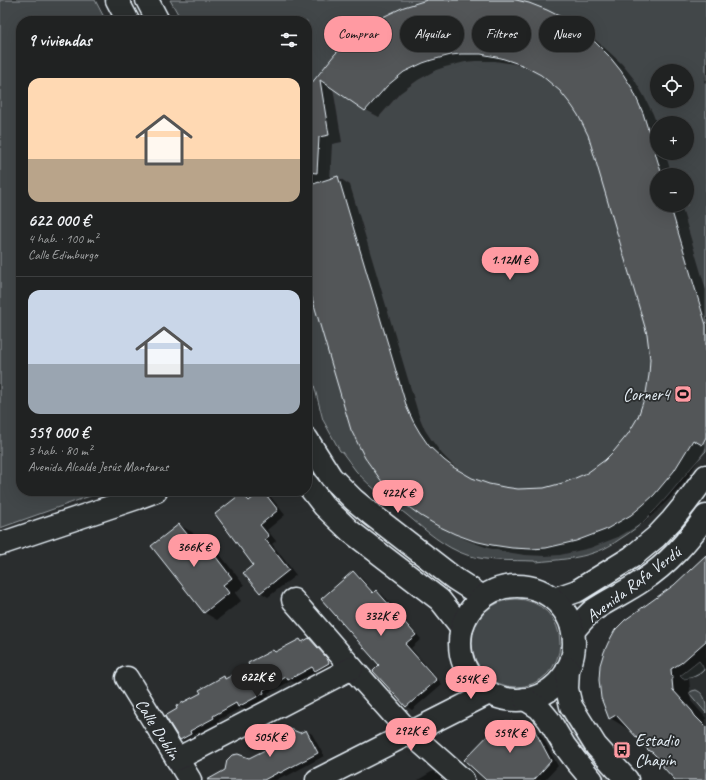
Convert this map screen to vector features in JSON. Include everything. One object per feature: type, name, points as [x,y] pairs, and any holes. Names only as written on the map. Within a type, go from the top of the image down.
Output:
[{"type":"street","points":[[117,0],[125,16]]},
{"type":"street","points":[[147,0],[155,16]]},
{"type":"street","points":[[312,446],[331,477],[354,500],[455,579],[483,597]]},
{"type":"street","name":"Avenida Rafa Verdú","points":[[554,600],[577,591],[632,557],[656,537],[672,520],[706,476]]},
{"type":"street","points":[[312,490],[324,506],[350,531],[440,600],[462,628]]},
{"type":"street","points":[[0,544],[142,496]]},
{"type":"street","name":"Avenida Rafa Verdú","points":[[573,631],[591,612],[642,581],[664,564],[691,537],[706,516]]},
{"type":"street","points":[[568,668],[558,683],[543,694],[525,699],[506,699],[489,693],[474,681],[464,665],[460,646],[462,628],[470,610],[483,597],[500,588],[519,586],[538,590],[554,600],[566,614],[573,631],[574,650],[568,668],[566,688],[571,706],[596,746],[627,780]]},
{"type":"street","points":[[293,600],[410,733],[463,780]]},
{"type":"street","points":[[177,759],[352,668]]},
{"type":"street","name":"Calle Dublín","points":[[127,678],[190,780]]},
{"type":"street","points":[[317,780],[489,693]]},
{"type":"street","points":[[525,699],[539,708],[549,720],[564,745],[592,780]]},
{"type":"shaded area","points":[[0,0],[95,0],[103,16],[16,16],[16,496],[90,496],[0,528]]},
{"type":"shaded area","points":[[170,0],[706,0],[706,451],[664,500],[632,531],[599,551],[566,559],[536,562],[484,559],[467,555],[451,548],[380,494],[356,471],[340,451],[323,420],[312,377],[312,16],[179,16]]},
{"type":"shaded area","points":[[516,599],[533,603],[547,612],[556,626],[560,643],[556,660],[547,674],[533,683],[516,687],[499,683],[485,674],[476,660],[472,643],[476,626],[485,612],[499,603]]},
{"type":"shaded area","points":[[699,661],[704,670],[700,674],[686,679],[683,679],[680,676]]},
{"type":"shaded area","points":[[696,690],[704,696],[706,713],[689,693]]},
{"type":"shaded area","points":[[567,719],[613,780],[604,780],[591,766],[562,723]]},
{"type":"building","points":[[427,0],[516,0],[547,10],[559,16],[539,16],[539,52],[595,52],[595,42],[621,71],[632,88],[643,113],[650,136],[650,160],[657,160],[660,168],[650,168],[650,212],[672,212],[706,325],[706,437],[702,445],[693,440],[674,471],[654,495],[631,515],[605,530],[576,541],[546,548],[531,549],[492,545],[474,541],[455,534],[421,516],[385,486],[365,458],[351,430],[312,298],[312,184],[338,176],[407,408],[413,421],[429,446],[453,467],[472,478],[489,484],[518,489],[544,488],[566,482],[587,473],[605,460],[628,434],[638,417],[646,393],[649,375],[650,359],[647,334],[588,135],[572,106],[560,91],[541,75],[522,65],[501,58],[481,54],[451,55],[423,63],[404,72],[387,86],[365,111],[320,80],[329,135],[319,137],[317,173],[312,172],[312,83],[337,52],[392,52],[392,16],[385,16],[404,7]]},
{"type":"building","points":[[238,496],[245,496],[249,501],[255,496],[267,496],[278,510],[260,525],[269,536],[265,539],[289,570],[260,593],[243,573],[253,565],[215,514]]},
{"type":"building","points":[[179,524],[199,549],[206,544],[232,578],[223,585],[229,593],[204,613],[151,546]]},
{"type":"building","points":[[706,555],[706,641],[681,663],[671,669],[673,690],[706,727],[706,780],[675,780],[663,767],[663,763],[649,751],[616,715],[609,719],[601,698],[599,680],[600,665],[604,652],[615,630],[625,620],[674,585]]},
{"type":"building","points":[[353,571],[373,593],[376,590],[416,635],[405,644],[437,680],[406,707],[373,671],[379,665],[321,599]]},
{"type":"building","points":[[309,638],[327,658],[329,663],[315,671],[312,667],[288,680],[286,677],[263,690],[264,693],[238,707],[236,703],[213,716],[214,718],[190,731],[191,734],[180,740],[165,716],[177,709],[176,706],[201,693],[199,690],[224,676],[225,679],[249,666],[248,663],[273,650],[275,652],[300,639],[302,642]]},
{"type":"building","points":[[506,721],[521,722],[534,729],[551,761],[534,780],[486,780],[464,760],[500,723]]},
{"type":"building","points":[[288,728],[300,733],[306,730],[318,753],[264,780],[207,780],[225,770],[227,760],[232,755],[238,754],[249,758],[275,745],[277,735],[282,730]]},
{"type":"place","name":"Corner4","points":[[683,394]]},
{"type":"place","name":"Estadio Chapín","points":[[622,750]]}]
